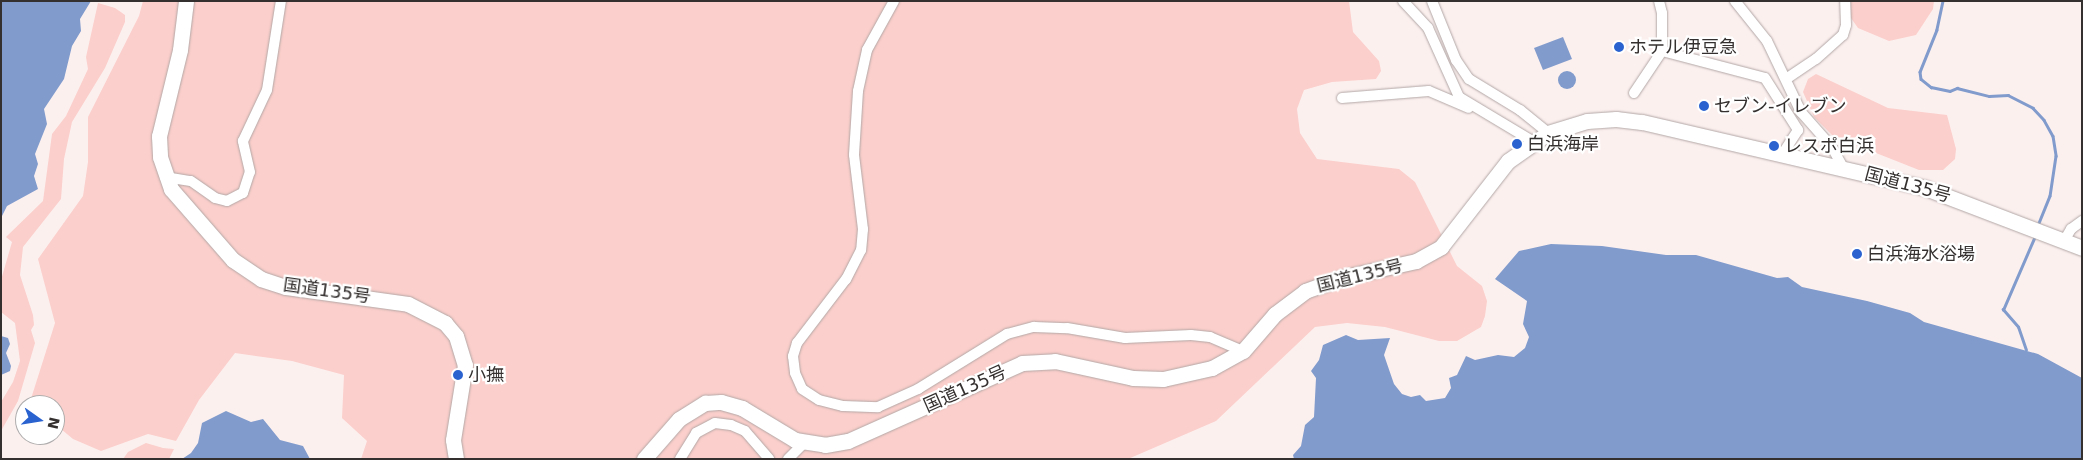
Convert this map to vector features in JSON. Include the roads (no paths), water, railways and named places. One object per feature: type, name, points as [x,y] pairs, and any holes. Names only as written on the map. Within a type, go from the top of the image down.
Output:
[{"type":"highway","name":"国道135号","points":[[186,1],[180,50],[159,136],[160,157],[165,177],[186,210],[207,233],[233,260],[261,279],[302,290],[408,304],[445,323],[456,336],[465,365],[453,440],[456,459]]},
{"type":"highway","name":"国道135号","points":[[644,459],[679,420],[705,403],[721,402],[742,408],[804,443],[825,446],[848,441],[1022,363],[1056,361],[1133,378],[1163,379],[1212,368],[1243,351],[1275,314],[1305,290],[1344,277],[1416,261],[1441,247],[1508,161],[1548,133],[1587,121],[1616,119],[1782,154],[1925,188],[2082,248]]},
{"type":"street","points":[[165,177],[192,181],[216,198],[227,201],[243,193],[250,172],[243,141],[267,90],[281,1]]},
{"type":"street","points":[[894,1],[867,50],[858,91],[854,155],[863,229],[861,250],[846,279],[797,343],[793,356],[795,373],[802,389],[819,400],[843,406],[878,407],[918,389],[1007,334],[1034,327],[1067,328],[1125,338],[1191,335],[1210,338],[1243,351]]},
{"type":"street","points":[[1403,1],[1428,28],[1456,93],[1476,108],[1534,142]]},
{"type":"street","points":[[1432,1],[1456,60],[1469,79],[1520,110],[1548,133]]},
{"type":"street","points":[[1634,93],[1662,51],[1659,1]]},
{"type":"street","points":[[1735,1],[1767,41],[1801,112],[1832,146],[1843,168]]},
{"type":"street","points":[[1786,79],[1816,59],[1843,34],[1846,25],[1846,1]]},
{"type":"street","points":[[1662,51],[1765,78],[1798,130],[1782,154]]},
{"type":"street","points":[[1342,98],[1429,91],[1451,103],[1476,108]]},
{"type":"street","points":[[2064,241],[2071,229],[2082,221]]},
{"type":"street","points":[[680,459],[696,433],[715,423],[731,425],[745,431],[769,459]]},
{"type":"street","points":[[788,459],[804,443]]},
{"type":"water","points":[[1,1],[91,1],[80,19],[81,31],[72,46],[64,79],[44,109],[47,124],[35,154],[38,164],[34,176],[38,189],[7,206],[1,218]]},
{"type":"water","points":[[1563,37],[1572,59],[1543,70],[1534,48]]},
{"type":"water","points":[[1563,71],[1571,71],[1576,76],[1574,87],[1563,89],[1558,84],[1558,76]]},
{"type":"water","points":[[1551,244],[1602,246],[1666,255],[1696,255],[1777,278],[1788,277],[1802,287],[1867,301],[1910,313],[1924,322],[2038,354],[2082,378],[2082,459],[1294,459],[1293,455],[1301,446],[1305,425],[1314,417],[1316,378],[1311,371],[1319,360],[1323,345],[1346,335],[1358,340],[1390,338],[1384,355],[1394,384],[1402,394],[1411,397],[1420,395],[1426,401],[1445,398],[1451,388],[1449,378],[1457,375],[1466,356],[1475,360],[1498,355],[1514,357],[1525,348],[1529,337],[1523,324],[1527,301],[1495,279],[1519,251]]},
{"type":"water","points":[[1,336],[8,338],[10,344],[6,353],[11,366],[10,371],[1,375]]},
{"type":"water","points":[[226,411],[251,422],[263,419],[280,440],[303,446],[310,459],[182,459],[191,453],[198,443],[202,423]]},
{"type":"waterway","points":[[1943,1],[1937,30],[1920,72],[1921,79],[1931,87],[1950,91],[1957,88],[1989,96],[2008,95],[2033,108],[2044,120],[2053,136],[2056,156],[2050,196],[2038,226]]},
{"type":"waterway","points":[[2026,350],[2018,327],[2003,310],[2035,236]]},
{"type":"place","name":"ホテル伊豆急","points":[[1619,47]]},
{"type":"place","name":"セブン-イレブン","points":[[1704,106]]},
{"type":"place","name":"白浜海岸","points":[[1517,144]]},
{"type":"place","name":"レスポ白浜","points":[[1774,146]]},
{"type":"place","name":"白浜海水浴場","points":[[1857,254]]},
{"type":"place","name":"小撫","points":[[458,375]]}]
